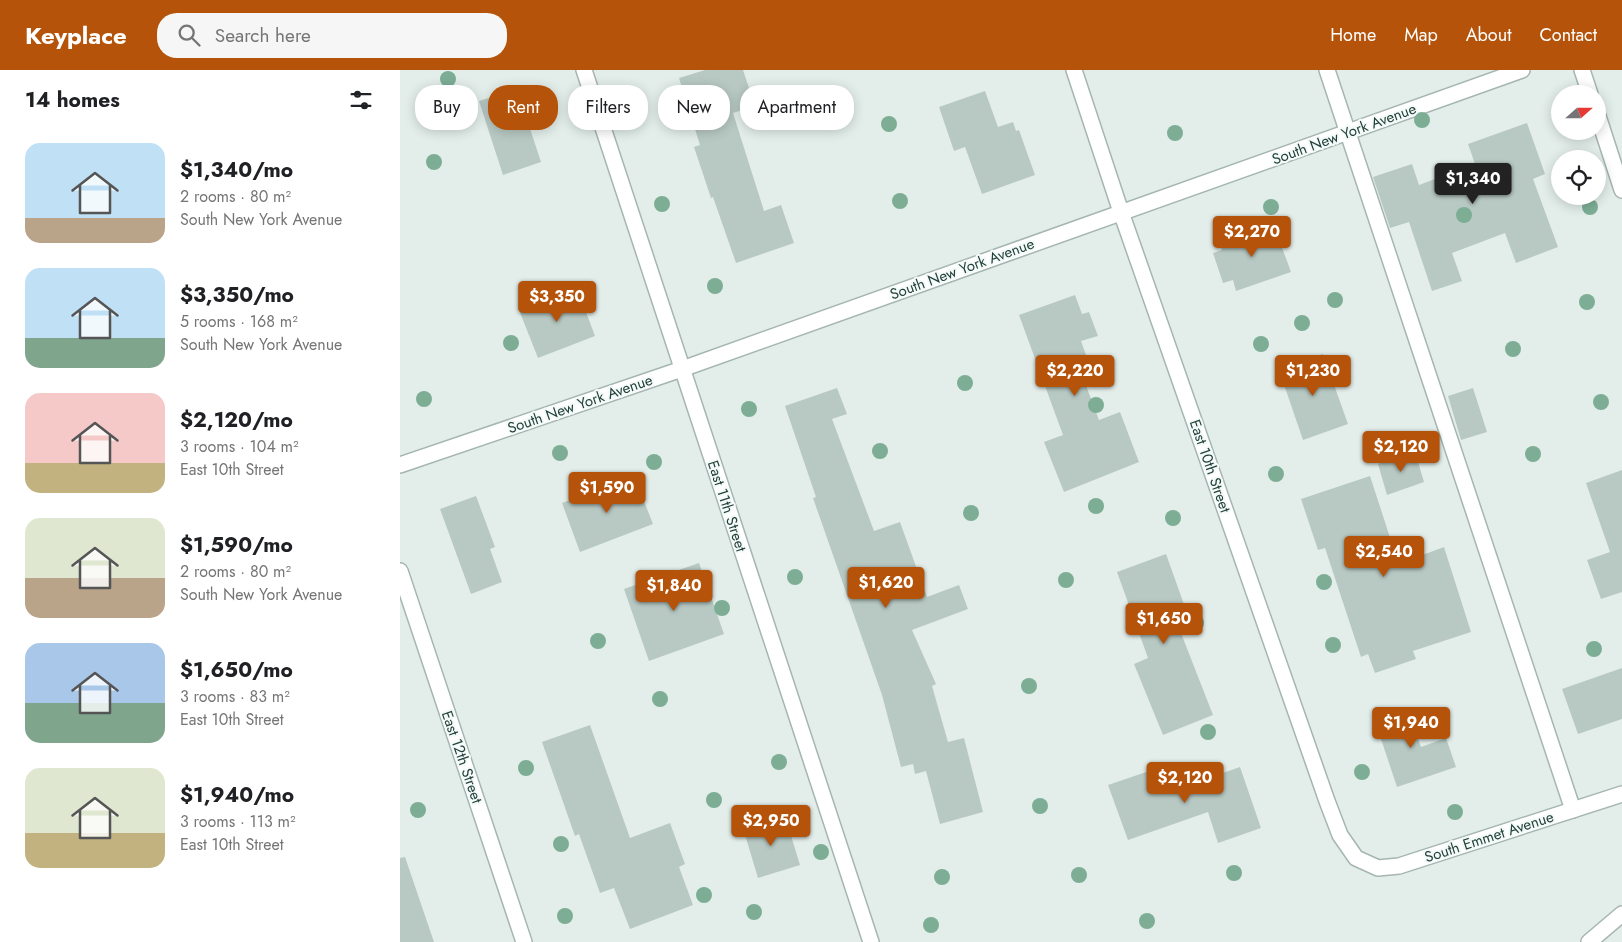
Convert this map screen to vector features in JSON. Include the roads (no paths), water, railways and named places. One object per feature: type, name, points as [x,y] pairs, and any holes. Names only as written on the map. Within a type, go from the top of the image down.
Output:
[{"type":"street","name":"East 11th Street","points":[[584,70],[871,942]]},
{"type":"street","name":"East 10th Street","points":[[1074,70],[1121,212],[1327,801],[1340,835],[1356,858]]},
{"type":"street","points":[[1327,70],[1573,810]]},
{"type":"street","name":"South New York Avenue","points":[[400,465],[682,369],[1522,70]]},
{"type":"street","points":[[1582,70],[1587,85]]},
{"type":"street","points":[[1606,140],[1622,190]]},
{"type":"street","name":"East 12th Street","points":[[400,571],[524,942]]},
{"type":"street","name":"South Emmet Avenue","points":[[1356,858],[1378,868],[1399,866],[1622,794]]},
{"type":"street","points":[[1589,942],[1622,914]]}]
